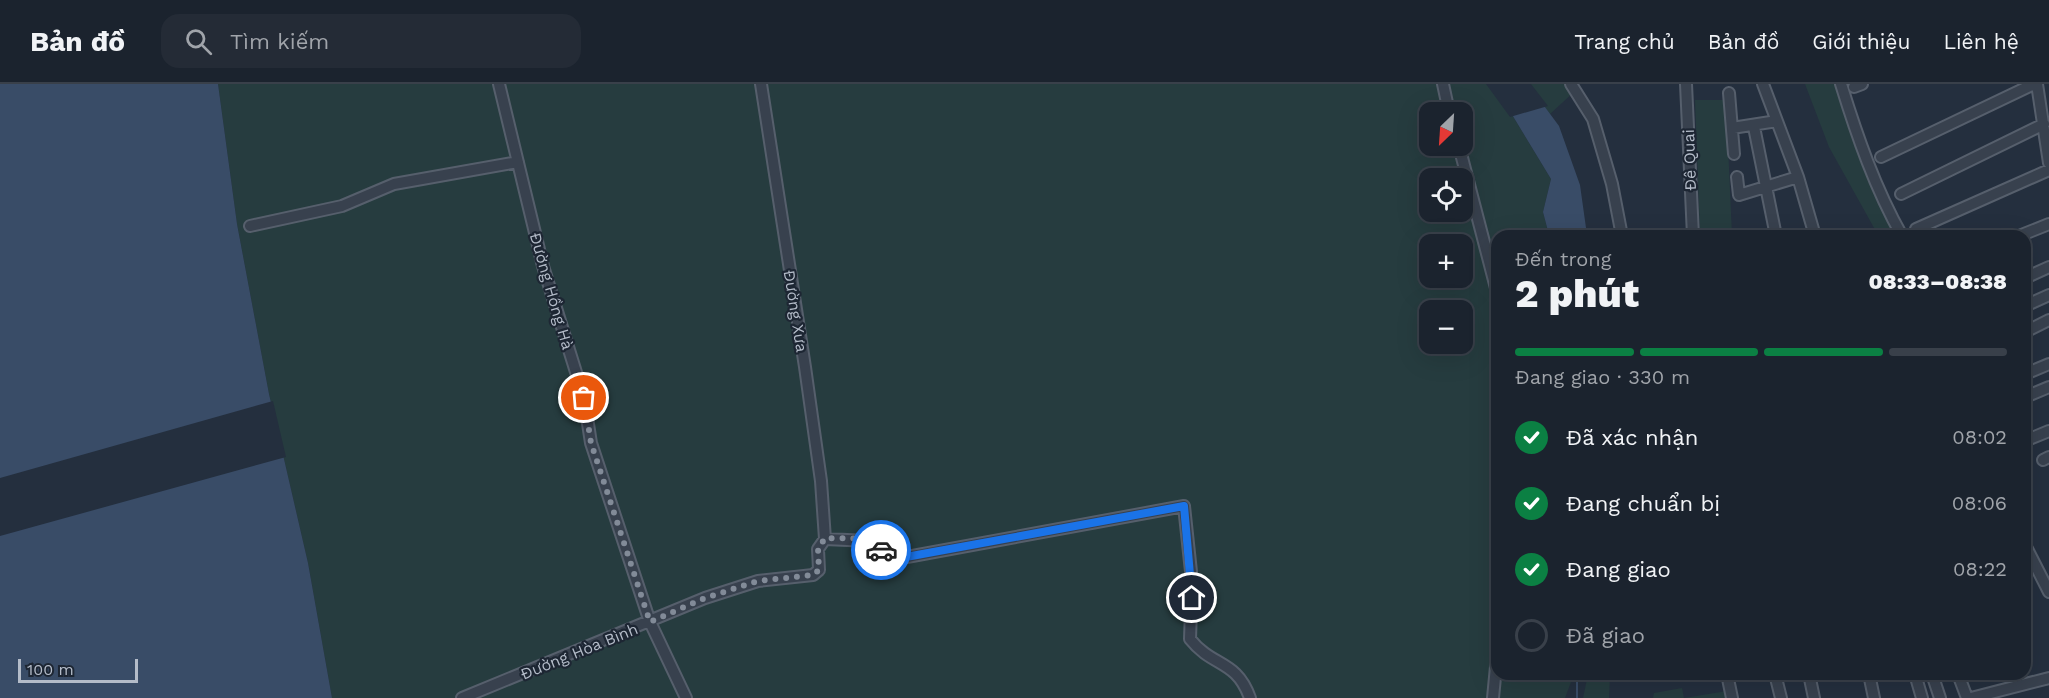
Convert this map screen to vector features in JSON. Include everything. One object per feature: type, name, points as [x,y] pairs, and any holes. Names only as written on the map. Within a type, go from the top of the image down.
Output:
[{"type":"street","name":"Đường Hồng Hà","points":[[499,84],[543,266],[584,398],[591,443],[650,622],[686,698]]},
{"type":"street","name":"Đường Xưa","points":[[761,84],[821,481],[825,538]]},
{"type":"street","points":[[1443,84],[1447,102]]},
{"type":"street","points":[[1571,84],[1593,119],[1612,184],[1621,230]]},
{"type":"street","name":"Đê Quai","points":[[1686,84],[1692,230]]},
{"type":"street","points":[[1763,84],[1798,177],[1812,230]]},
{"type":"street","points":[[1841,84],[1862,148],[1887,209],[1899,230]]},
{"type":"street","points":[[1881,157],[2040,89],[2046,111],[2044,124],[2049,163]]},
{"type":"street","points":[[1728,93],[1734,154]]},
{"type":"street","points":[[1732,128],[1754,127],[1777,121]]},
{"type":"street","points":[[1902,194],[2044,124]]},
{"type":"street","points":[[1754,127],[1775,230]]},
{"type":"street","points":[[1462,156],[1491,269]]},
{"type":"street","points":[[250,226],[342,206],[394,184],[518,162]]},
{"type":"street","points":[[1916,229],[2049,170]]},
{"type":"street","points":[[1737,177],[1739,195],[1798,177]]},
{"type":"street","points":[[2031,231],[2049,224]]},
{"type":"street","points":[[2031,275],[2049,267]]},
{"type":"street","points":[[2031,303],[2049,295]]},
{"type":"street","points":[[2031,329],[2049,320]]},
{"type":"street","points":[[2031,372],[2049,364]]},
{"type":"street","points":[[2031,394],[2049,387]]},
{"type":"street","points":[[2031,439],[2049,432]]},
{"type":"street","points":[[825,538],[870,541],[886,555],[896,559],[1184,506],[1192,581],[1190,639],[1207,657],[1238,673],[1250,698]]},
{"type":"street","name":"Đường Hòa Bình","points":[[462,698],[705,598],[758,581],[813,575],[819,570],[818,549],[825,538]]},
{"type":"street","points":[[2031,557],[2049,592]]},
{"type":"street","points":[[1961,680],[1969,698],[2049,678]]},
{"type":"street","points":[[1493,698],[1495,680]]},
{"type":"street","points":[[1728,680],[1732,698]]},
{"type":"street","points":[[1776,680],[1781,698]]},
{"type":"street","points":[[1810,680],[1814,698]]},
{"type":"street","points":[[1870,680],[1874,698]]},
{"type":"street","points":[[1917,680],[1922,698]]},
{"type":"street","points":[[1934,680],[1940,698]]},
{"type":"green space","points":[[218,84],[1489,84],[1508,108],[1551,179],[1543,212],[1548,230],[1491,230],[1491,680],[1572,680],[1565,698],[332,698],[308,563],[269,394],[237,224]]},
{"type":"green space","points":[[1528,84],[1572,84],[1575,91],[1550,114]]},
{"type":"green space","points":[[1805,84],[1840,84],[1871,181],[1895,230],[1875,230],[1829,147]]},
{"type":"green space","points":[[1695,100],[1726,100],[1732,230],[1700,230]]},
{"type":"green space","points":[[1587,680],[1610,680],[1609,698],[1583,698]]},
{"type":"green space","points":[[1682,688],[1684,698],[1653,698],[1654,693]]},
{"type":"green space","points":[[1727,691],[1728,698],[1684,698]]},
{"type":"water","points":[[0,84],[218,84],[237,224],[269,394],[308,563],[332,698],[0,698]]},
{"type":"water","points":[[1528,84],[1559,126],[1580,185],[1586,230],[1548,230],[1543,212],[1551,179],[1508,108]]},
{"type":"pier","points":[[1486,84],[1531,84],[1548,106],[1510,117]]},
{"type":"pier","points":[[273,401],[286,457],[0,536],[0,478]]},
{"type":"waterway","points":[[1577,680],[1577,698]]},
{"type":"way so far","points":[[584,398],[591,443],[650,622],[705,598],[758,581],[813,575],[819,570],[818,549],[825,538],[870,541],[881,550]]},
{"type":"route","points":[[881,550],[896,559],[1184,506],[1192,598]]}]
